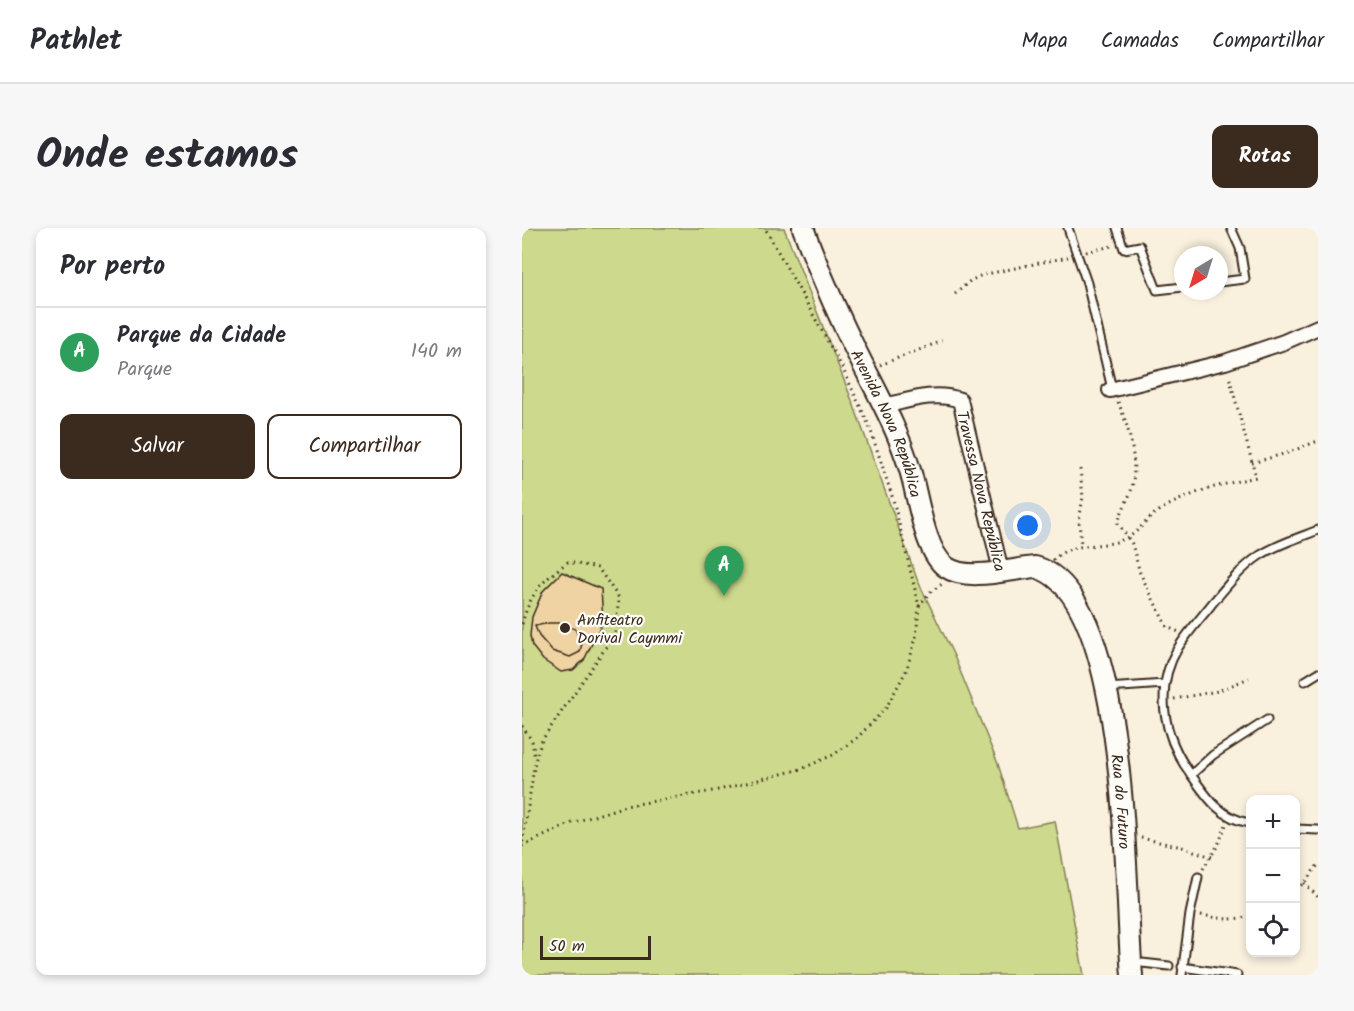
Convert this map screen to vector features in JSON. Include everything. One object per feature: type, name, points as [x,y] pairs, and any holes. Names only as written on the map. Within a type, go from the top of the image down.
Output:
[{"type":"street","name":"Avenida Nova República","points":[[802,228],[906,458],[931,545],[938,559],[945,566],[962,573]]},
{"type":"street","points":[[1111,390],[1225,362],[1276,345],[1318,327]]},
{"type":"street","name":"Travessa Nova República","points":[[884,406],[936,395],[960,400],[1001,571],[1035,567],[1043,569]]},
{"type":"street","name":"Rua do Futuro","points":[[1043,569],[1061,584],[1081,611],[1098,655],[1107,688],[1125,838],[1131,969]]},
{"type":"street","points":[[962,573],[1001,571]]},
{"type":"lane","points":[[1068,228],[1089,294],[1111,390]]},
{"type":"lane","points":[[1117,228],[1124,249],[1140,246],[1157,290],[1174,287]]},
{"type":"lane","points":[[1228,281],[1245,279],[1240,248],[1231,228]]},
{"type":"lane","points":[[1246,822],[1229,817],[1212,803],[1178,755],[1170,738],[1164,701],[1164,684],[1177,650],[1187,635],[1218,596],[1242,571],[1259,556],[1318,530]]},
{"type":"lane","points":[[1305,681],[1318,673]]},
{"type":"lane","points":[[1107,688],[1164,684]]},
{"type":"lane","points":[[1191,775],[1213,755],[1267,720]]},
{"type":"lane","points":[[1300,829],[1318,830]]},
{"type":"lane","points":[[1198,877],[1182,971],[1237,975]]},
{"type":"lane","points":[[1131,969],[1169,966]]},
{"type":"path","points":[[522,846],[572,822],[626,806],[730,787],[801,769],[833,754],[857,738],[886,708],[906,671],[916,638],[919,606],[896,511],[870,428],[842,367],[765,228]]},
{"type":"path","points":[[955,294],[970,281],[982,275],[1122,243]]},
{"type":"path","points":[[866,370],[942,340]]},
{"type":"path","points":[[1043,569],[1057,556],[1081,546],[1114,542],[1128,537],[1158,511],[1208,487],[1256,477],[1225,362]]},
{"type":"path","points":[[1111,390],[1123,414],[1132,451],[1134,471],[1131,490],[1118,523],[1128,537],[1140,573],[1167,627],[1187,635]]},
{"type":"path","points":[[1252,463],[1318,441]]},
{"type":"path","points":[[1080,469],[1083,497],[1079,521],[1081,546]]},
{"type":"path","points":[[522,624],[526,608],[545,579],[568,562],[598,568],[619,598],[615,634],[542,740],[536,761],[522,846]]},
{"type":"path","points":[[919,606],[929,593],[962,573]]},
{"type":"path","points":[[1164,701],[1218,691],[1249,678]]},
{"type":"path","points":[[522,726],[532,741],[536,761]]},
{"type":"path","points":[[1198,877],[1212,857],[1229,817]]},
{"type":"path","points":[[1125,838],[1160,841],[1212,857]]},
{"type":"path","points":[[1300,886],[1318,865]]},
{"type":"path","points":[[1304,883],[1318,897]]},
{"type":"path","points":[[1190,914],[1226,920],[1246,917]]},
{"type":"green space","points":[[522,228],[784,228],[853,403],[917,579],[954,656],[998,764],[1018,828],[1055,821],[1084,975],[522,975]]},
{"type":"building","name":"Anfiteatro Dorival Caymmi","points":[[562,572],[601,589],[603,621],[584,660],[573,670],[561,672],[543,660],[532,646],[530,636],[532,617],[543,591]]},
{"type":"building","points":[[560,623],[575,629],[582,643],[580,652],[570,657],[552,651],[539,636],[535,626]]},
{"type":"place","name":"Parque da Cidade","points":[[724,596]]},
{"type":"place","name":"Anfiteatro Dorival Caymmi","points":[[565,628]]}]
